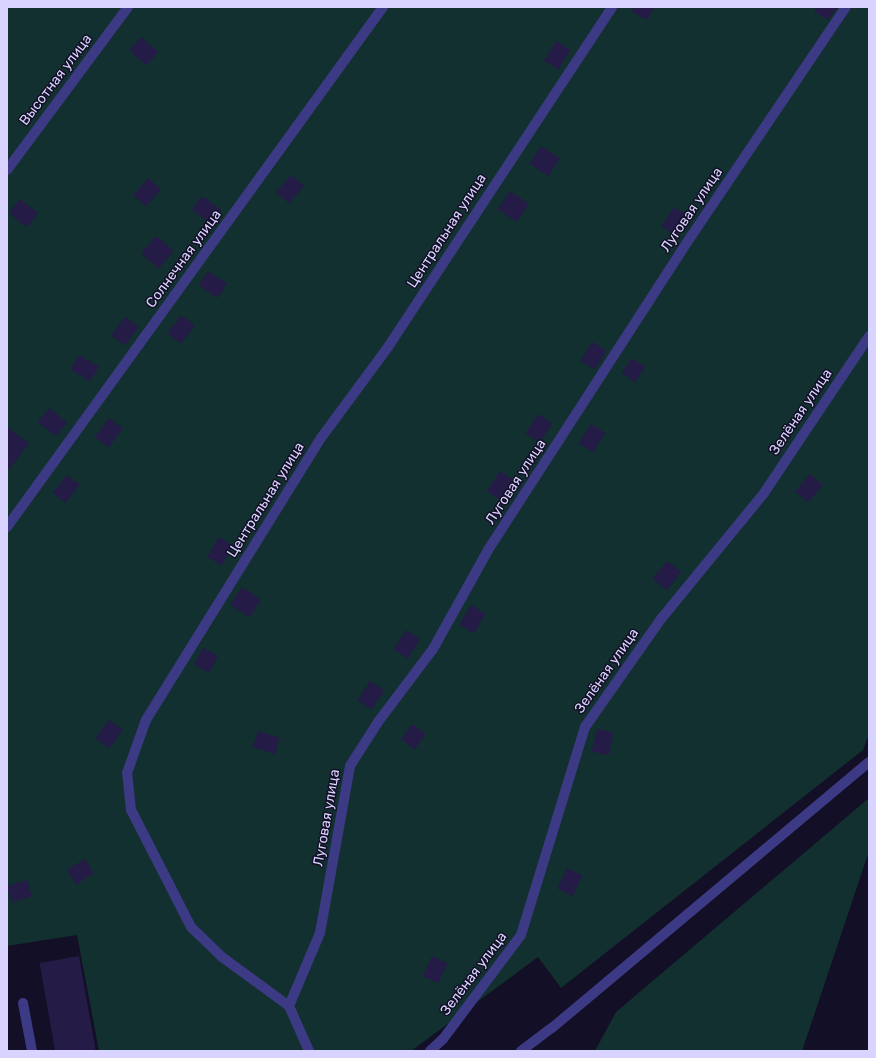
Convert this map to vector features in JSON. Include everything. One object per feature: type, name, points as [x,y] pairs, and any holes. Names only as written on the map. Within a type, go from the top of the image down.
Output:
[{"type":"street","name":"Высотная улица","points":[[7,170],[128,7]]},
{"type":"street","name":"Солнечная улица","points":[[7,527],[383,7]]},
{"type":"street","name":"Центральная улица","points":[[289,1006],[222,958],[191,927],[131,810],[127,773],[146,720],[321,438],[388,347],[612,7]]},
{"type":"street","name":"Луговая улица","points":[[289,1006],[320,933],[350,766],[378,722],[433,649],[492,544],[692,235],[846,7]]},
{"type":"street","name":"Зелёная улица","points":[[430,1051],[443,1039],[521,935],[585,727],[661,619],[764,493],[869,336]]},
{"type":"street","points":[[521,1051],[552,1028],[869,762]]},
{"type":"street","points":[[23,1004],[32,1051]]},
{"type":"street","points":[[289,1006],[309,1051]]},
{"type":"green space","points":[[7,7],[869,7],[869,734],[863,750],[561,988],[538,957],[411,1051],[99,1051],[77,935],[7,946]]},
{"type":"green space","points":[[869,798],[869,851],[802,1051],[595,1051],[616,1012]]},
{"type":"building","points":[[634,7],[655,7],[646,20],[631,11]]},
{"type":"building","points":[[816,7],[837,7],[828,20],[814,11]]},
{"type":"building","points":[[141,37],[158,52],[147,66],[129,51]]},
{"type":"building","points":[[556,41],[571,50],[559,69],[544,61]]},
{"type":"building","points":[[541,146],[560,159],[548,176],[529,163]]},
{"type":"building","points":[[291,175],[304,186],[289,204],[276,193]]},
{"type":"building","points":[[148,178],[161,189],[146,207],[133,196]]},
{"type":"building","points":[[510,191],[529,204],[517,222],[498,209]]},
{"type":"building","points":[[202,196],[221,210],[211,224],[192,210]]},
{"type":"building","points":[[20,199],[38,213],[27,227],[9,213]]},
{"type":"building","points":[[674,207],[688,216],[676,236],[661,226]]},
{"type":"building","points":[[156,236],[174,251],[159,268],[141,254]]},
{"type":"building","points":[[208,271],[227,284],[218,298],[198,285]]},
{"type":"building","points":[[181,315],[195,325],[181,344],[167,334]]},
{"type":"building","points":[[125,317],[139,327],[125,346],[111,336]]},
{"type":"building","points":[[592,342],[607,351],[595,370],[581,361]]},
{"type":"building","points":[[79,355],[99,367],[90,381],[70,370]]},
{"type":"building","points":[[632,358],[645,367],[635,382],[622,373]]},
{"type":"building","points":[[49,408],[67,422],[56,436],[38,422]]},
{"type":"building","points":[[538,414],[552,423],[540,443],[525,433]]},
{"type":"building","points":[[109,418],[123,428],[109,447],[95,437]]},
{"type":"building","points":[[591,424],[605,433],[593,453],[578,443]]},
{"type":"building","points":[[7,427],[29,443],[7,472]]},
{"type":"building","points":[[500,471],[515,481],[502,501],[487,491]]},
{"type":"building","points":[[810,474],[823,485],[808,503],[795,492]]},
{"type":"building","points":[[67,475],[80,485],[65,503],[53,493]]},
{"type":"building","points":[[219,537],[234,546],[222,565],[207,557]]},
{"type":"building","points":[[667,561],[681,572],[667,590],[653,579]]},
{"type":"building","points":[[242,587],[261,600],[249,617],[230,604]]},
{"type":"building","points":[[471,605],[486,614],[474,633],[459,625]]},
{"type":"building","points":[[406,630],[420,639],[408,659],[393,649]]},
{"type":"building","points":[[203,648],[218,656],[209,673],[194,665]]},
{"type":"building","points":[[370,681],[384,690],[372,710],[357,700]]},
{"type":"building","points":[[109,720],[123,730],[109,749],[95,739]]},
{"type":"building","points":[[412,724],[426,734],[415,749],[401,739]]},
{"type":"building","points":[[597,729],[614,733],[608,755],[592,751]]},
{"type":"building","points":[[258,731],[280,738],[275,754],[253,747]]},
{"type":"building","points":[[85,859],[94,874],[76,884],[67,870]]},
{"type":"building","points":[[567,868],[582,875],[573,896],[557,889]]},
{"type":"building","points":[[27,880],[32,896],[12,902],[7,886]]},
{"type":"building","points":[[79,956],[96,1051],[55,1051],[40,963]]},
{"type":"building","points":[[432,956],[447,963],[438,983],[423,976]]}]
